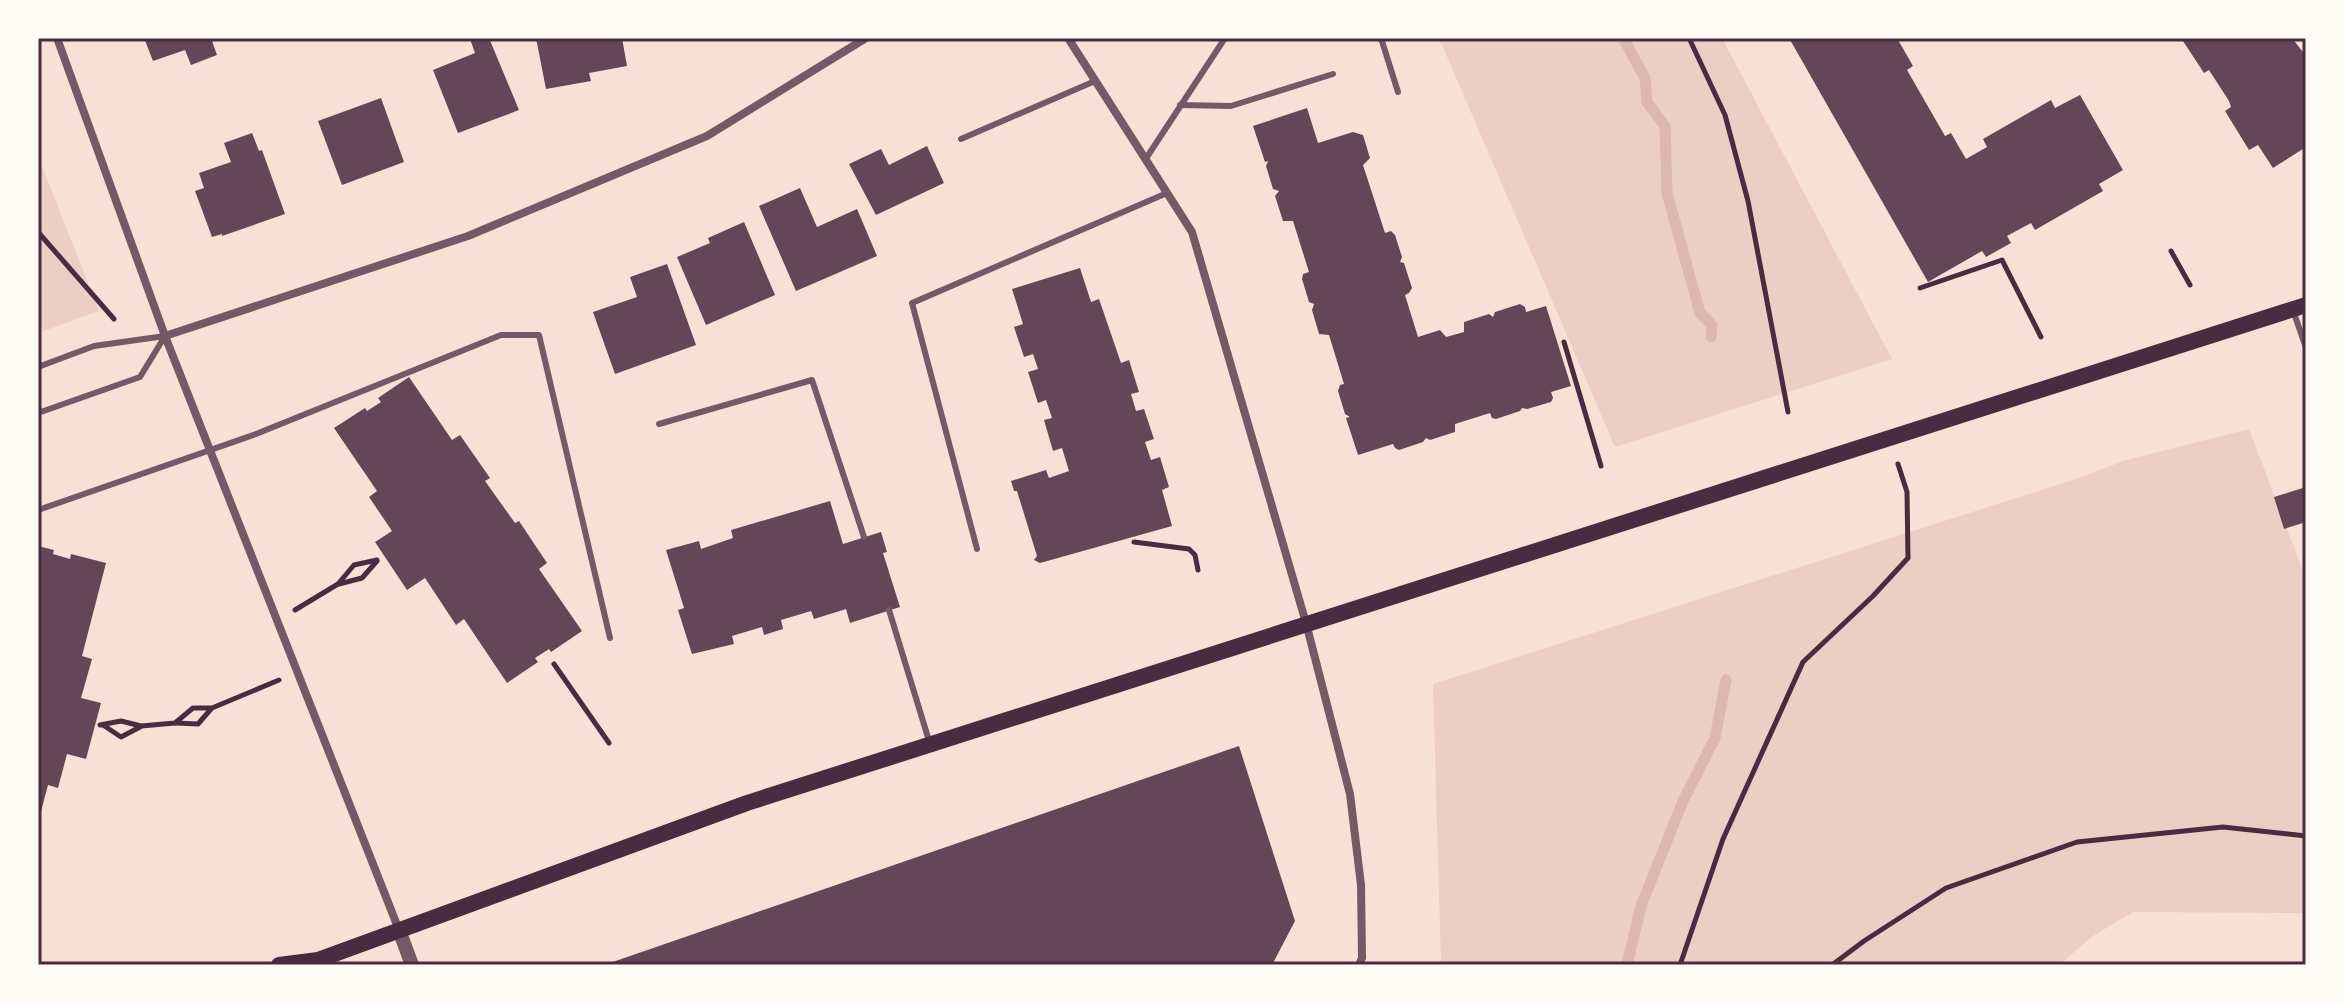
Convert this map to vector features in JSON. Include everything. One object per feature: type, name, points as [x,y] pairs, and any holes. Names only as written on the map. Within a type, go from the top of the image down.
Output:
[{"type":"main road","points":[[279,965],[316,963],[747,803],[2299,307]]},
{"type":"street","points":[[57,38],[165,336],[412,965]]},
{"type":"street","points":[[165,336],[468,236],[693,142],[866,38]]},
{"type":"street","points":[[1068,38],[1192,232],[1306,623],[1350,794],[1361,885],[1362,958],[1359,965]]},
{"type":"lane","points":[[1145,160],[1225,38]]},
{"type":"lane","points":[[1381,38],[1398,92]]},
{"type":"lane","points":[[1180,105],[1231,106],[1333,74]]},
{"type":"lane","points":[[961,139],[1095,81]]},
{"type":"lane","points":[[977,549],[912,303],[1167,193]]},
{"type":"lane","points":[[2299,307],[2306,348]]},
{"type":"lane","points":[[38,510],[210,450],[501,335],[539,335],[610,638]]},
{"type":"lane","points":[[38,367],[94,346],[165,336]]},
{"type":"lane","points":[[38,413],[140,377],[165,336]]},
{"type":"lane","points":[[659,424],[812,380],[864,537]]},
{"type":"lane","points":[[889,610],[930,744]]},
{"type":"path","points":[[1689,38],[1725,115],[1748,201],[1788,412]]},
{"type":"path","points":[[38,232],[114,319]]},
{"type":"path","points":[[2171,251],[2190,285]]},
{"type":"path","points":[[1920,288],[2002,260],[2041,337]]},
{"type":"path","points":[[1564,342],[1601,466]]},
{"type":"path","points":[[1680,965],[1723,839],[1803,662],[1908,558],[1907,492],[1890,439]]},
{"type":"path","points":[[1134,542],[1189,549],[1195,555],[1198,570]]},
{"type":"path","points":[[277,621],[338,584],[362,578],[377,560],[354,565],[338,584]]},
{"type":"path","points":[[554,664],[609,743]]},
{"type":"path","points":[[175,723],[193,708],[212,708],[296,673]]},
{"type":"path","points":[[141,726],[121,737],[102,725],[121,721],[141,726],[198,724],[212,708]]},
{"type":"path","points":[[1832,965],[1946,888],[2077,842],[2223,827],[2306,836]]},
{"type":"shaded area","points":[[1439,38],[1722,38],[1892,359],[1615,447]]},
{"type":"shaded area","points":[[38,156],[99,311],[38,333]]},
{"type":"shaded area","points":[[2249,429],[2306,579],[2306,913],[2133,912],[2093,936],[2059,965],[1441,965],[1433,684],[2079,478],[2123,461]]},
{"type":"building","points":[[144,38],[211,38],[217,55],[191,65],[185,50],[153,61]]},
{"type":"building","points":[[489,38],[519,110],[458,133],[433,70],[475,53],[470,39]]},
{"type":"building","points":[[536,38],[622,38],[627,66],[589,73],[591,81],[546,89]]},
{"type":"building","points":[[1789,38],[1897,38],[1913,66],[1907,70],[1945,136],[1951,133],[1966,159],[1987,147],[1983,139],[2051,100],[2055,108],[2080,95],[2123,170],[2099,184],[2103,191],[2035,230],[2031,223],[2007,236],[2011,243],[1986,257],[1982,251],[1928,282]]},
{"type":"building","points":[[2181,38],[2292,38],[2306,56],[2306,147],[2273,168],[2258,145],[2249,150],[2225,111],[2231,107],[2229,101],[2209,70],[2204,73]]},
{"type":"building","points":[[381,98],[404,162],[342,185],[318,121]]},
{"type":"building","points":[[1307,108],[1318,143],[1353,132],[1363,135],[1370,158],[1363,165],[1385,233],[1391,231],[1395,235],[1402,257],[1400,262],[1404,263],[1412,288],[1405,295],[1418,337],[1440,330],[1446,337],[1464,332],[1464,322],[1489,314],[1493,317],[1495,312],[1520,304],[1526,312],[1546,306],[1571,386],[1551,392],[1551,402],[1522,408],[1496,419],[1490,413],[1455,424],[1455,432],[1430,440],[1426,438],[1423,442],[1399,450],[1393,444],[1358,455],[1346,418],[1350,417],[1345,414],[1338,391],[1344,384],[1329,335],[1319,334],[1312,310],[1314,304],[1309,302],[1302,279],[1303,274],[1309,272],[1293,221],[1283,221],[1275,196],[1279,191],[1273,189],[1266,166],[1268,161],[1265,162],[1253,126]]},
{"type":"building","points":[[252,133],[259,151],[262,150],[285,214],[212,237],[195,191],[204,188],[199,173],[231,162],[224,143]]},
{"type":"building","points":[[927,146],[944,183],[876,215],[849,164],[881,149],[889,165]]},
{"type":"building","points":[[800,188],[817,227],[857,209],[877,256],[796,291],[759,206]]},
{"type":"building","points":[[744,222],[775,295],[706,325],[677,257],[710,243],[708,238]]},
{"type":"building","points":[[667,264],[696,345],[615,374],[593,312],[637,297],[630,277]]},
{"type":"building","points":[[1080,268],[1091,302],[1099,299],[1121,363],[1129,360],[1139,392],[1131,394],[1136,411],[1144,409],[1154,439],[1145,442],[1151,460],[1160,457],[1169,487],[1162,490],[1172,526],[1040,563],[1034,560],[1037,556],[1011,481],[1046,470],[1049,478],[1069,471],[1062,448],[1053,451],[1044,420],[1052,418],[1046,400],[1038,403],[1028,372],[1038,369],[1033,354],[1024,357],[1014,327],[1023,324],[1012,289]]},
{"type":"building","points":[[409,377],[452,440],[460,435],[490,478],[485,481],[515,523],[519,521],[547,563],[539,569],[582,631],[551,652],[549,649],[535,658],[538,662],[507,683],[464,619],[456,625],[425,578],[407,590],[375,542],[392,531],[369,497],[377,491],[334,428],[365,408],[367,411],[381,402],[378,398]]},
{"type":"building","points":[[2306,487],[2306,522],[2284,529],[2274,497]]},
{"type":"building","points":[[830,501],[843,544],[881,532],[887,552],[883,553],[900,607],[850,623],[846,609],[814,619],[811,611],[781,620],[783,629],[764,635],[762,627],[732,636],[734,644],[692,654],[678,610],[684,608],[666,550],[699,541],[701,549],[733,538],[731,530]]},
{"type":"building","points":[[38,546],[70,559],[71,554],[106,563],[82,656],[92,659],[81,698],[101,703],[86,759],[67,754],[58,788],[48,785],[39,819]]},
{"type":"building","points":[[1239,746],[1295,921],[1272,965],[604,965]]},
{"type":"waterway","points":[[1623,38],[1645,78],[1647,102],[1665,126],[1667,193],[1700,313],[1712,325],[1711,337]]},
{"type":"waterway","points":[[1627,965],[1641,906],[1683,801],[1715,738],[1726,680]]}]
